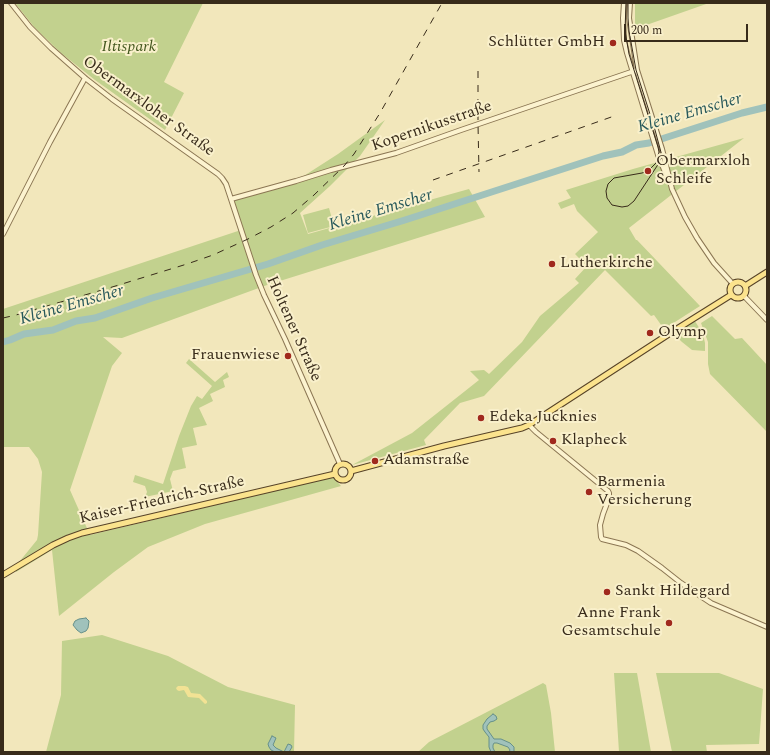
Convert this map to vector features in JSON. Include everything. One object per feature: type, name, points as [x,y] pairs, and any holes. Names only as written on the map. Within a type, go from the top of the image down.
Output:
[{"type":"main road","points":[[745,286],[767,272]]},
{"type":"main road","points":[[731,295],[730,288],[733,284],[738,282],[745,286]]},
{"type":"main road","points":[[731,295],[736,298],[744,296],[746,291],[745,286]]},
{"type":"main road","points":[[351,471],[529,425],[731,295]]},
{"type":"main road","points":[[340,464],[347,465],[351,471],[350,476],[344,480],[340,479],[335,474],[336,469],[340,464]]},
{"type":"main road","name":"Kaiser-Friedrich-Straße","points":[[3,575],[53,545],[82,533],[335,474]]},
{"type":"street","name":"Obermarxloher Straße","points":[[11,3],[50,48],[85,78],[112,99],[218,174],[226,184],[231,199]]},
{"type":"street","points":[[624,3],[624,42],[635,70],[659,150],[671,184],[685,217],[697,238],[714,263],[733,284]]},
{"type":"street","points":[[630,3],[629,18],[635,70]]},
{"type":"street","name":"Kopernikusstraße","points":[[231,199],[296,182],[331,170],[396,154],[635,70]]},
{"type":"street","points":[[3,234],[50,142],[85,78]]},
{"type":"street","name":"Holtener Straße","points":[[231,199],[249,255],[267,303],[285,339],[340,464]]},
{"type":"street","points":[[744,296],[767,320]]},
{"type":"street","points":[[529,425],[608,491],[609,498],[600,525],[602,539],[626,545],[638,551],[711,603],[767,627]]},
{"type":"green space","name":"Iltispark","points":[[15,3],[203,3],[164,82],[184,93],[165,130],[95,80],[61,53],[35,28]]},
{"type":"green space","points":[[635,3],[709,3],[635,29]]},
{"type":"green space","points":[[385,120],[360,156],[300,213],[308,234],[469,189],[485,217],[267,285],[122,338],[103,337],[122,353],[112,366],[70,490],[90,535],[333,477],[341,486],[205,524],[148,547],[59,616],[52,550],[16,572],[15,567],[37,540],[42,472],[38,459],[29,447],[3,447],[3,309],[241,230],[231,199],[296,181],[338,154]]},
{"type":"green space","points":[[744,138],[629,228],[636,240],[700,306],[664,329],[654,315],[651,316],[605,270],[484,396],[460,403],[424,440],[426,445],[352,465],[412,433],[479,380],[470,371],[484,370],[489,374],[522,342],[540,316],[579,283],[575,279],[587,266],[575,254],[598,232],[577,211],[574,204],[561,209],[558,203],[571,198],[566,190],[633,169]]},
{"type":"green space","points":[[329,208],[334,226],[308,233],[303,215]]},
{"type":"green space","points":[[712,316],[735,339],[742,338],[767,365],[767,432],[710,374],[708,364],[708,342],[701,323]]},
{"type":"green space","points":[[693,318],[703,334],[705,351],[692,350],[672,332]]},
{"type":"green space","points":[[189,359],[215,382],[227,372],[229,377],[223,380],[225,387],[210,394],[213,401],[199,408],[207,425],[193,428],[197,445],[182,448],[186,468],[173,471],[170,479],[173,491],[145,497],[147,492],[145,486],[133,482],[135,475],[163,484],[191,406],[197,396],[202,399],[212,386],[186,363]]},
{"type":"green space","points":[[102,635],[168,656],[228,687],[295,705],[294,752],[46,752],[61,695],[62,641]]},
{"type":"green space","points":[[614,673],[637,673],[651,752],[619,752]]},
{"type":"green space","points":[[656,673],[719,673],[763,689],[759,744],[706,745],[707,752],[672,752]]},
{"type":"green space","points":[[543,683],[546,685],[551,713],[555,752],[418,752],[429,742]]},
{"type":"sand","points":[[178,686],[188,687],[191,693],[200,694],[207,701],[207,703],[205,704],[199,698],[188,697],[184,690],[177,690],[176,688]]},
{"type":"water","points":[[86,618],[89,621],[88,628],[86,631],[81,633],[73,625],[75,621]]},
{"type":"water","points":[[493,714],[497,719],[490,722],[487,729],[494,739],[501,739],[510,743],[514,747],[514,752],[509,752],[510,750],[508,747],[494,743],[493,748],[495,752],[491,752],[489,747],[489,737],[483,729],[483,725]]},
{"type":"water","points":[[272,736],[276,738],[273,745],[284,752],[275,752],[271,750],[268,744]]},
{"type":"water","points":[[288,744],[291,745],[292,747],[289,752],[284,752]]},
{"type":"waterway","name":"Kleine Emscher","points":[[3,342],[24,334],[53,330],[76,321],[95,318],[152,298],[268,264],[322,245],[405,220],[603,156],[622,152],[636,145],[649,143],[742,113],[767,107]]},
{"type":"tram line","points":[[626,3],[625,31],[629,54],[659,152],[656,163],[648,171],[614,178],[608,184],[606,191],[607,198],[612,205],[622,207],[628,206],[634,201],[662,156],[636,70],[629,31],[628,3]]},
{"type":"railway","points":[[3,318],[109,288],[213,255],[271,227],[293,213],[344,166],[354,154],[380,113],[442,3]]},
{"type":"railway","points":[[478,71],[479,172]]},
{"type":"railway","points":[[433,180],[617,115]]},
{"type":"place","name":"Schlütter GmbH","points":[[613,43]]},
{"type":"place","name":"Obermarxloh Schleife","points":[[648,171]]},
{"type":"place","name":"Lutherkirche","points":[[552,264]]},
{"type":"place","name":"Olymp","points":[[650,333]]},
{"type":"place","name":"Frauenwiese","points":[[288,356]]},
{"type":"place","name":"Edeka Jucknies","points":[[481,418]]},
{"type":"place","name":"Klapheck","points":[[553,441]]},
{"type":"place","name":"Adamstraße","points":[[375,461]]},
{"type":"place","name":"Barmenia Versicherung","points":[[589,492]]},
{"type":"place","name":"Sankt Hildegard","points":[[607,592]]},
{"type":"place","name":"Anne Frank Gesamtschule","points":[[669,623]]}]
